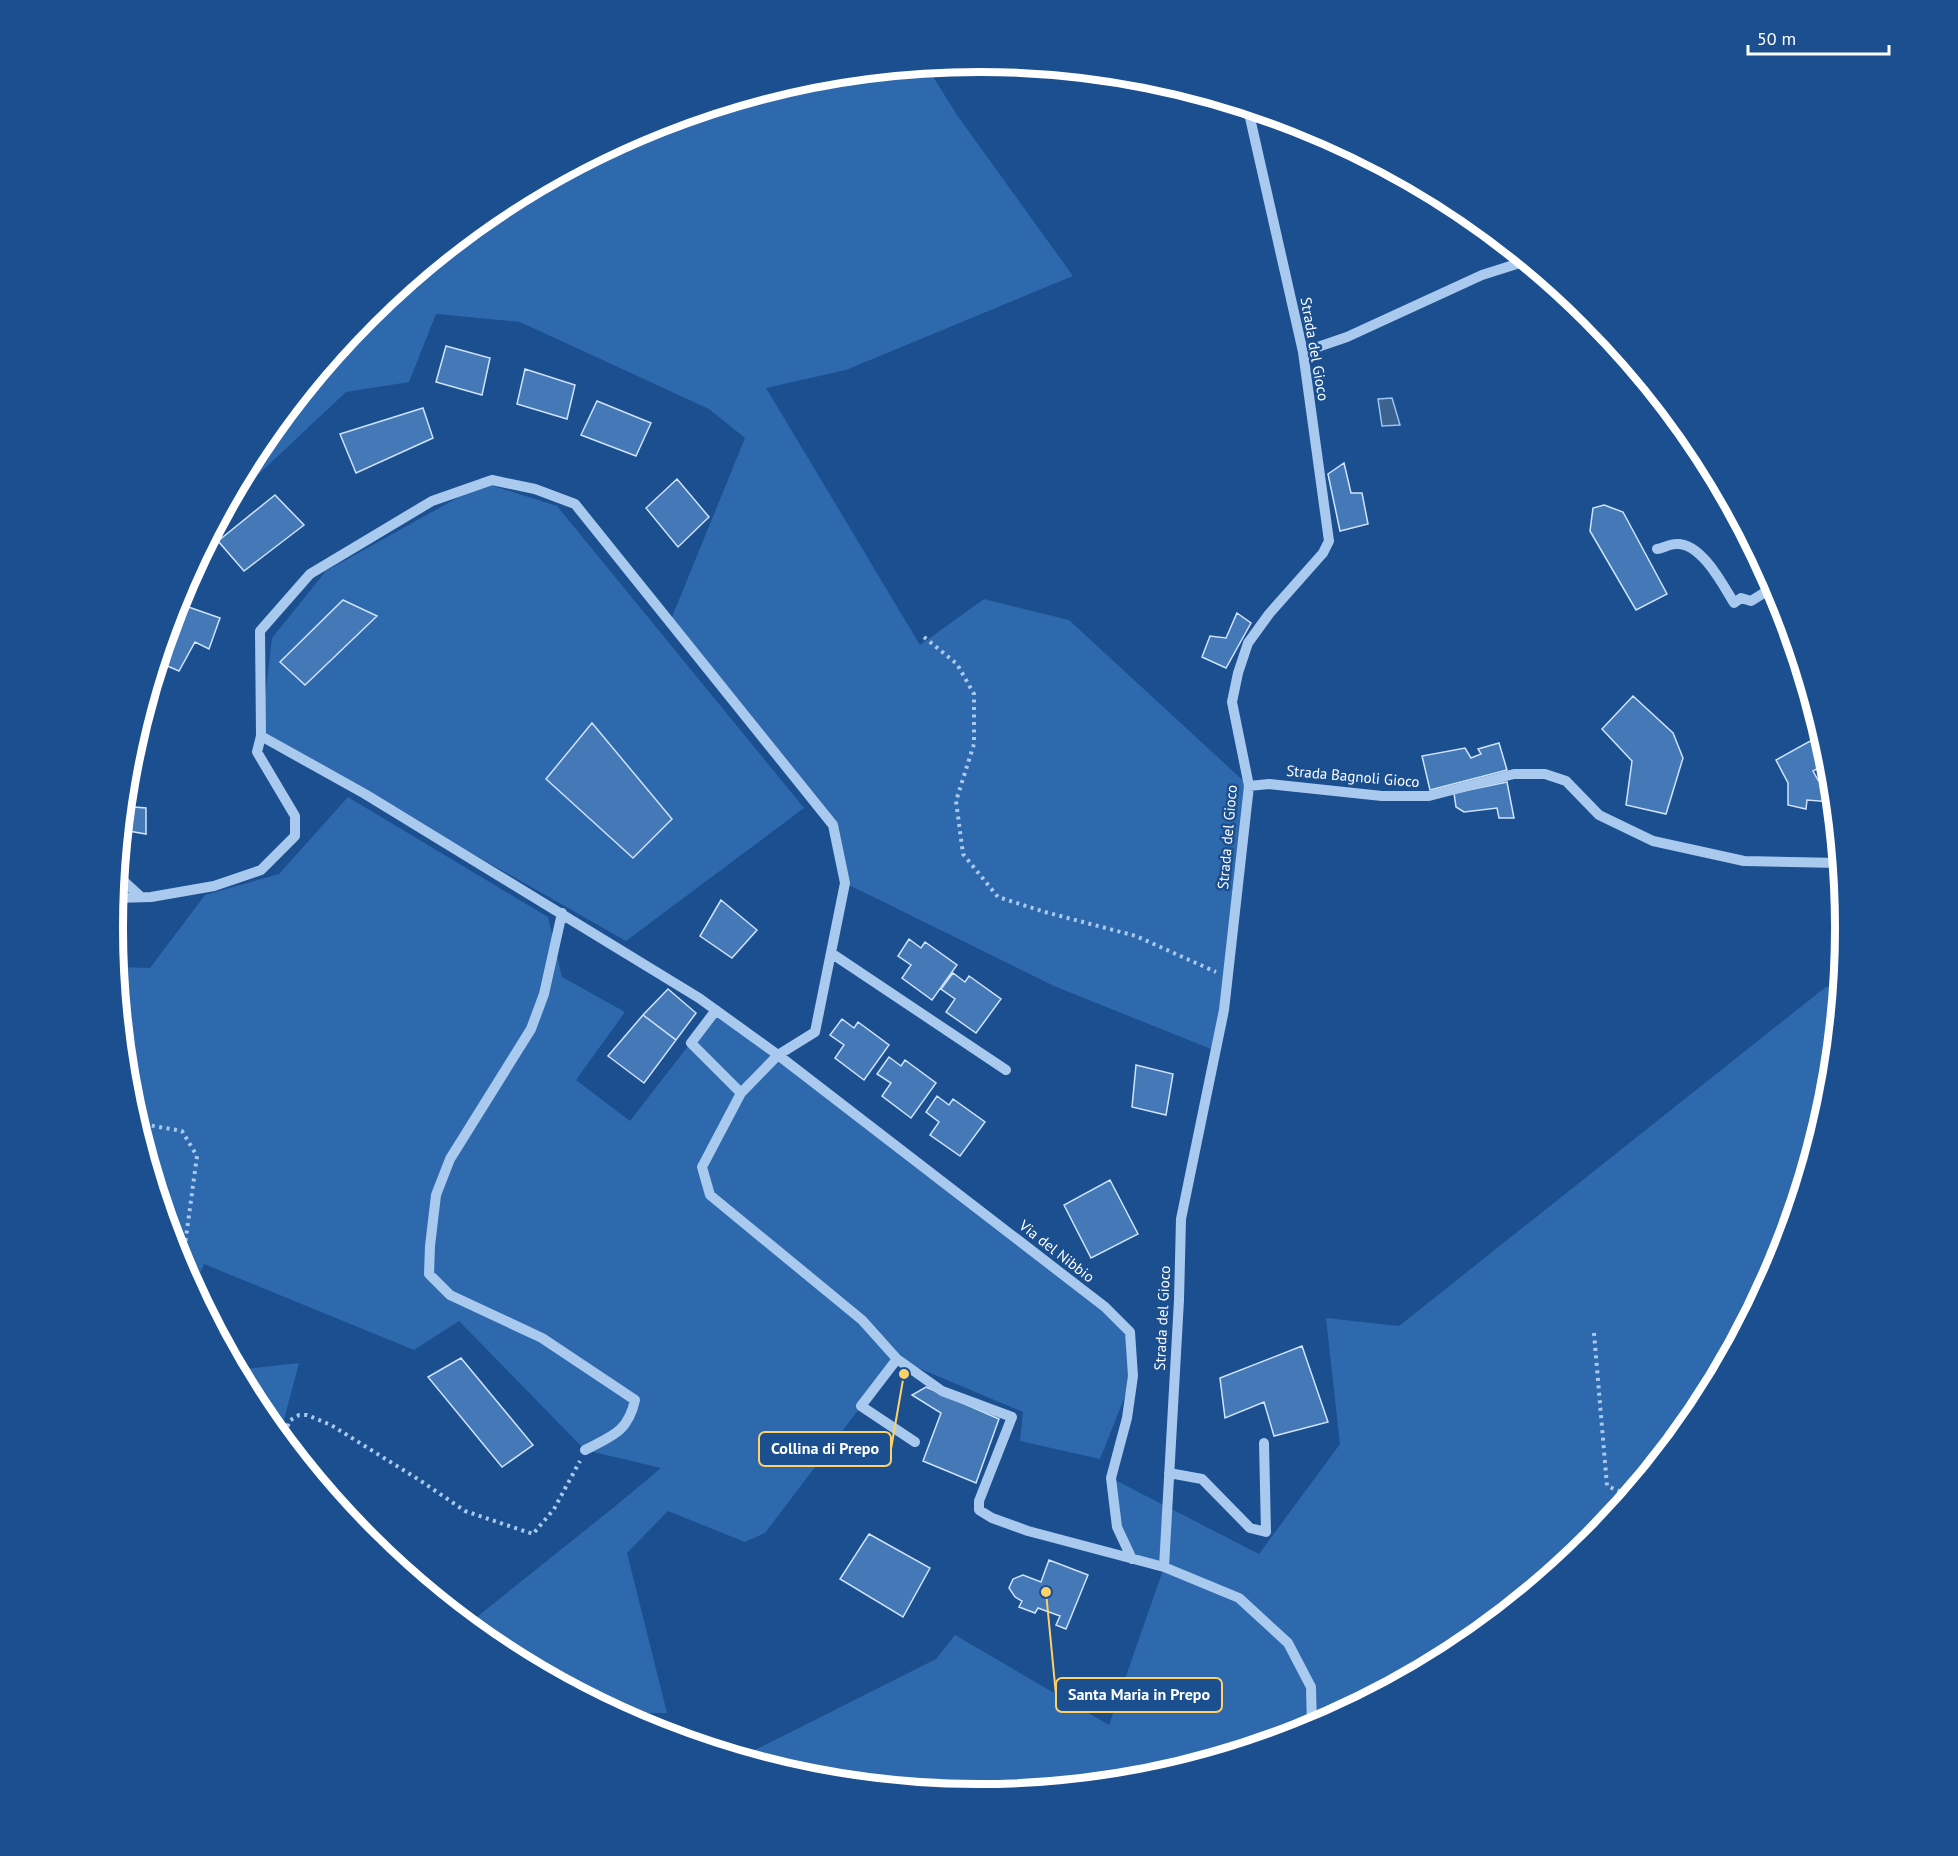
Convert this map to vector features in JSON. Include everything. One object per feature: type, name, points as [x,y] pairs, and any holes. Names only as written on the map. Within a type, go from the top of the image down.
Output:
[{"type":"street","name":"Strada del Gioco","points":[[1164,1567],[1181,1219],[1224,1010],[1249,786],[1232,702],[1248,643],[1269,614],[1323,553],[1329,541],[1303,352],[1250,116]]},
{"type":"street","points":[[1303,352],[1347,337],[1482,275],[1518,264]]},
{"type":"street","points":[[124,898],[151,897],[214,886],[261,870],[296,836],[295,816],[257,752],[261,736],[260,631],[310,574],[432,501],[492,480],[535,489],[575,504],[833,825],[845,883],[815,1032],[778,1055],[741,1093],[702,1167],[710,1195],[862,1320],[897,1359],[942,1391],[1012,1417],[979,1502],[979,1510],[992,1518],[1028,1531],[1164,1567],[1239,1598],[1288,1643],[1311,1687],[1312,1717]]},
{"type":"street","points":[[1657,549],[1677,543],[1698,552],[1714,570],[1734,603],[1741,598],[1751,601],[1766,592]]},
{"type":"street","name":"Via del Nibbio","points":[[261,736],[365,794],[562,913],[716,1010],[778,1055],[1105,1307],[1130,1332],[1133,1376],[1127,1418],[1111,1478],[1118,1527],[1132,1559]]},
{"type":"street","name":"Strada Bagnoli Gioco","points":[[1249,786],[1269,784],[1382,796],[1429,796],[1514,774],[1545,774],[1566,781],[1599,815],[1653,841],[1744,861],[1832,863]]},
{"type":"street","points":[[125,882],[141,897]]},
{"type":"street","points":[[562,913],[544,994],[531,1029],[450,1160],[436,1195],[429,1274],[450,1295],[542,1338],[635,1400],[631,1416],[617,1433],[585,1450]]},
{"type":"street","points":[[831,953],[1006,1070]]},
{"type":"street","points":[[716,1010],[691,1043],[741,1093]]},
{"type":"street","points":[[897,1359],[861,1406],[915,1442]]},
{"type":"street","points":[[1169,1473],[1202,1479],[1250,1528],[1266,1532],[1264,1443]]},
{"type":"path","points":[[924,637],[957,664],[974,694],[974,744],[956,801],[963,854],[998,897],[1136,936],[1228,977]]},
{"type":"path","points":[[146,1125],[182,1131],[196,1156],[185,1247]]},
{"type":"path","points":[[1594,1333],[1607,1486],[1623,1492]]},
{"type":"path","points":[[287,1431],[289,1421],[299,1415],[307,1415],[331,1425],[421,1480],[465,1511],[532,1534],[555,1509],[585,1450]]},
{"type":"shaded area","points":[[931,74],[957,115],[1073,276],[846,370],[766,388],[920,645],[984,599],[1069,620],[1249,786],[1216,1051],[1054,986],[845,883],[833,825],[670,622],[745,438],[709,409],[520,322],[436,314],[409,382],[346,392],[247,485],[267,452],[300,407],[335,364],[374,323],[415,284],[458,249],[503,216],[551,187],[600,160],[651,137],[704,117],[757,101],[812,88],[867,79]]},
{"type":"shaded area","points":[[1392,398],[1400,425],[1382,426],[1378,399]]},
{"type":"shaded area","points":[[484,483],[557,506],[804,808],[626,941],[261,733],[272,638],[326,571]]},
{"type":"shaded area","points":[[348,797],[548,917],[562,977],[625,1012],[576,1080],[630,1121],[716,1010],[1130,1332],[1133,1376],[1100,1459],[1020,1441],[1023,1412],[897,1359],[765,1533],[745,1542],[668,1511],[627,1553],[667,1713],[638,1713],[600,1696],[503,1640],[474,1619],[661,1468],[585,1450],[459,1321],[414,1350],[204,1264],[198,1278],[168,1203],[152,1150],[139,1095],[130,1040],[124,967],[150,968],[205,895],[279,874]]},
{"type":"shaded area","points":[[1827,986],[1832,990],[1828,1040],[1819,1095],[1790,1203],[1747,1307],[1720,1356],[1691,1404],[1623,1492],[1543,1572],[1455,1640],[1358,1696],[1254,1739],[1146,1768],[1091,1777],[979,1784],[923,1782],[867,1777],[812,1768],[749,1753],[936,1659],[955,1635],[1109,1725],[1164,1567],[1132,1559],[1117,1527],[1111,1478],[1259,1554],[1340,1444],[1326,1318],[1399,1326]]},
{"type":"shaded area","points":[[299,1363],[283,1425],[267,1404],[246,1369]]},
{"type":"building","points":[[446,346],[490,358],[482,395],[436,382]]},
{"type":"building","points":[[525,369],[575,385],[567,419],[517,404]]},
{"type":"building","points":[[597,401],[651,423],[636,456],[581,435]]},
{"type":"building","points":[[423,408],[433,438],[356,473],[340,434]]},
{"type":"building","points":[[1344,463],[1351,493],[1362,493],[1368,524],[1340,531],[1328,474]]},
{"type":"building","points":[[677,479],[709,517],[678,547],[646,508]]},
{"type":"building","points":[[275,495],[304,525],[244,571],[218,541]]},
{"type":"building","points":[[1604,505],[1623,512],[1667,594],[1636,610],[1590,531],[1593,508]]},
{"type":"building","points":[[343,600],[377,616],[305,685],[280,662]]},
{"type":"building","points":[[186,606],[220,618],[209,649],[195,642],[179,671],[164,665]]},
{"type":"building","points":[[1237,613],[1251,623],[1226,668],[1202,657],[1210,636],[1226,638]]},
{"type":"building","points":[[1633,696],[1673,733],[1683,758],[1666,814],[1626,805],[1632,761],[1602,729]]},
{"type":"building","points":[[592,723],[672,819],[633,858],[546,779]]},
{"type":"building","points":[[1812,740],[1820,767],[1813,771],[1818,780],[1822,780],[1826,801],[1807,800],[1806,809],[1788,805],[1788,783],[1776,760]]},
{"type":"building","points":[[1499,743],[1507,770],[1430,790],[1422,756],[1465,748],[1471,758],[1481,754],[1478,749]]},
{"type":"building","points":[[1507,782],[1514,818],[1499,818],[1497,808],[1464,812],[1456,807],[1454,793]]},
{"type":"building","points":[[135,788],[134,807],[146,808],[146,834],[129,831]]},
{"type":"building","points":[[721,900],[757,930],[732,958],[700,936]]},
{"type":"building","points":[[909,939],[921,948],[925,942],[957,965],[932,1000],[902,978],[911,965],[898,956]]},
{"type":"building","points":[[953,973],[965,982],[969,976],[1001,999],[976,1033],[946,1012],[955,999],[941,989]]},
{"type":"building","points":[[668,989],[696,1013],[676,1040],[643,1015]]},
{"type":"building","points":[[643,1015],[676,1040],[644,1083],[608,1056]]},
{"type":"building","points":[[842,1019],[854,1028],[858,1022],[889,1045],[864,1080],[835,1058],[844,1045],[830,1035]]},
{"type":"building","points":[[889,1057],[901,1066],[905,1060],[936,1083],[911,1118],[882,1096],[891,1083],[877,1074]]},
{"type":"building","points":[[1136,1065],[1173,1074],[1166,1115],[1132,1107]]},
{"type":"building","points":[[937,1096],[949,1105],[953,1099],[985,1122],[960,1156],[930,1135],[939,1122],[926,1112]]},
{"type":"building","points":[[1110,1180],[1138,1234],[1091,1258],[1064,1205]]},
{"type":"building","points":[[1302,1346],[1328,1422],[1274,1436],[1264,1402],[1225,1418],[1220,1378]]},
{"type":"building","points":[[461,1358],[533,1445],[502,1467],[428,1377]]},
{"type":"building","points":[[926,1387],[999,1419],[976,1483],[923,1461],[941,1413],[912,1395]]},
{"type":"building","points":[[869,1534],[930,1568],[903,1617],[840,1579]]},
{"type":"building","points":[[1049,1560],[1088,1575],[1066,1629],[1056,1625],[1060,1616],[1038,1608],[1035,1613],[1019,1607],[1022,1601],[1015,1597],[1009,1588],[1013,1579],[1023,1575],[1041,1582]]},
{"type":"place","name":"Collina di Prepo","points":[[904,1374]]},
{"type":"place","name":"Santa Maria in Prepo","points":[[1046,1592]]}]
